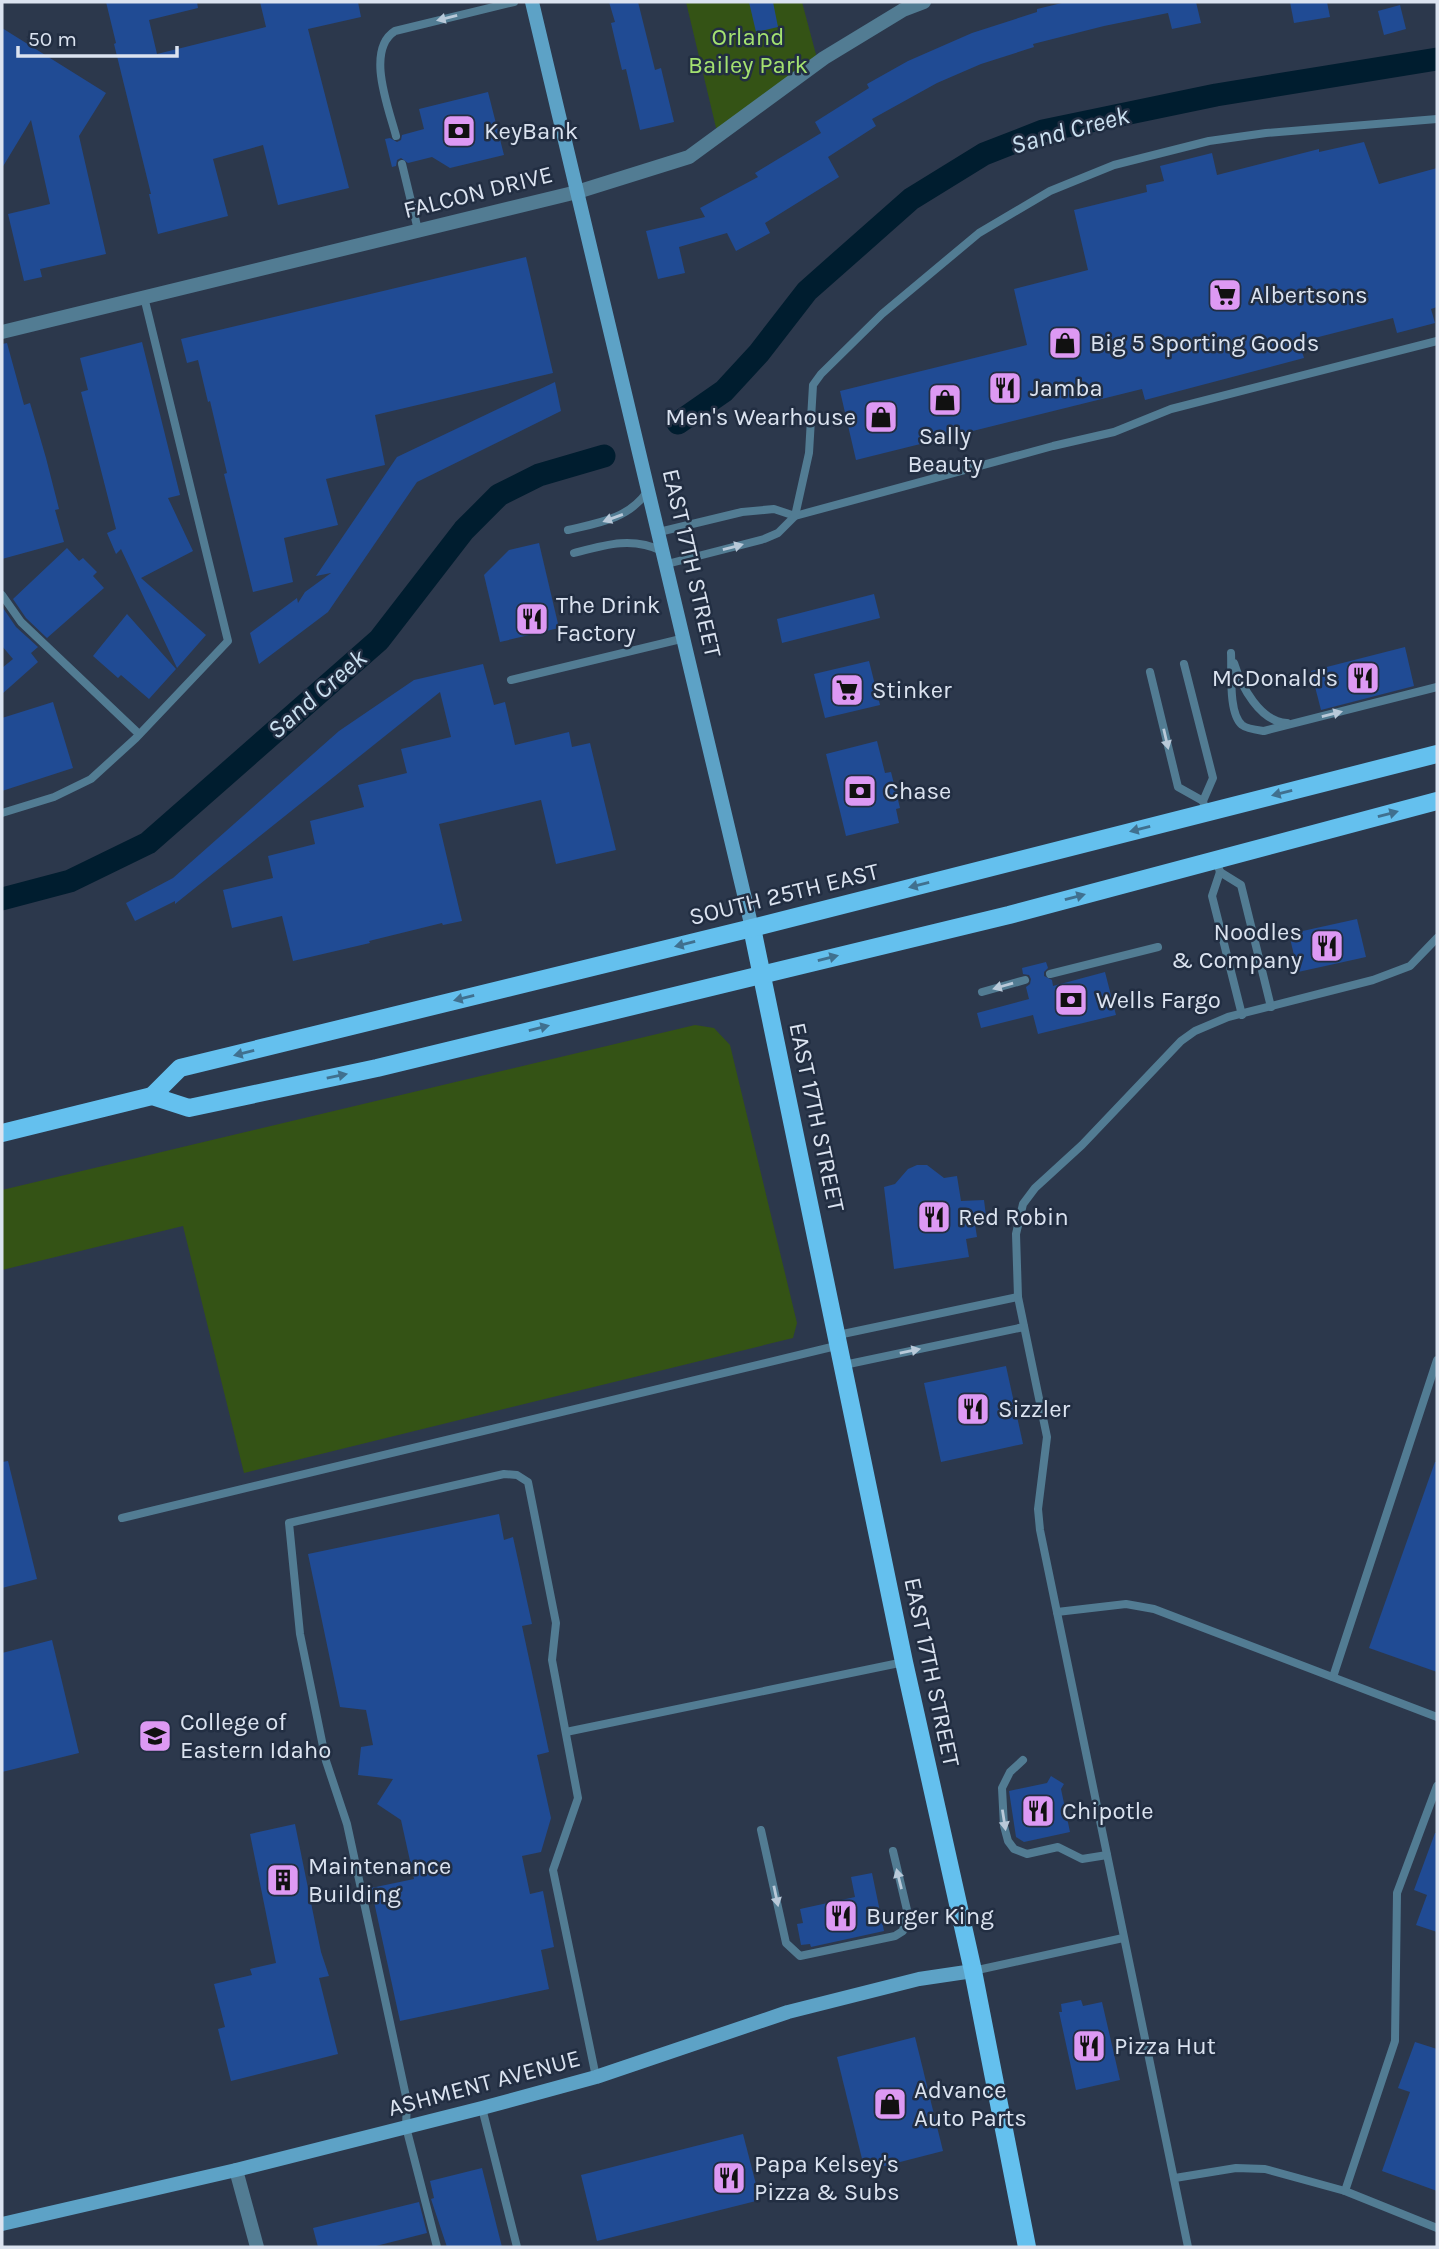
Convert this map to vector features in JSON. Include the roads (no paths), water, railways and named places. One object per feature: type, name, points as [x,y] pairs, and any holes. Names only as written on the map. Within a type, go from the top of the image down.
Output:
[{"type":"main road","name":"SOUTH 25TH EAST","points":[[152,1096],[180,1068],[752,928],[1204,807],[1437,754]]},
{"type":"main road","points":[[2,1133],[152,1096],[189,1108],[377,1068],[1218,865],[1437,801]]},
{"type":"main road","name":"EAST 17TH STREET","points":[[752,928],[904,1662],[973,1971],[1027,2247]]},
{"type":"street","name":"EAST 17TH STREET","points":[[532,2],[752,928]]},
{"type":"street","name":"FALCON DRIVE","points":[[2,332],[577,191],[689,157],[824,58],[903,10],[924,2]]},
{"type":"street","name":"ASHMENT AVENUE","points":[[2,2224],[236,2170],[482,2108],[597,2077],[788,2012],[919,1979],[973,1971]]},
{"type":"street","points":[[236,2170],[257,2247]]},
{"type":"lane","points":[[396,136],[380,69],[383,45],[389,36],[513,2]]},
{"type":"lane","points":[[795,516],[809,453],[813,385],[882,314],[979,233],[1050,191],[1114,165],[1209,141],[1266,133],[1437,119]]},
{"type":"lane","points":[[402,164],[418,230]]},
{"type":"lane","points":[[2,813],[54,797],[91,779],[139,734],[228,641],[143,296]]},
{"type":"lane","points":[[574,553],[629,541],[652,545],[665,558],[764,539],[778,533],[795,516],[1114,432],[1171,409],[1437,341]]},
{"type":"lane","points":[[568,530],[620,516],[640,502],[649,490]]},
{"type":"lane","points":[[659,532],[742,512],[774,509],[795,516]]},
{"type":"lane","points":[[2,596],[21,622],[139,734]]},
{"type":"lane","points":[[511,680],[685,638]]},
{"type":"lane","points":[[1309,720],[1284,723],[1273,721],[1262,712],[1244,687],[1231,653],[1232,695],[1237,716],[1243,726],[1264,731],[1309,720],[1437,687]]},
{"type":"lane","points":[[1150,673],[1178,787],[1204,807],[1213,778],[1184,664]]},
{"type":"lane","points":[[1218,865],[1241,885],[1272,1007]]},
{"type":"lane","points":[[1218,865],[1212,896],[1242,1015]]},
{"type":"lane","points":[[1188,2247],[1040,1530],[1038,1509],[1047,1437],[1018,1297],[1016,1234],[1023,1204],[1035,1188],[1082,1145],[1181,1041],[1228,1017],[1373,980],[1410,966],[1437,938]]},
{"type":"lane","points":[[1050,974],[1158,947]]},
{"type":"lane","points":[[982,992],[1024,980]]},
{"type":"lane","points":[[122,1518],[1018,1297]]},
{"type":"lane","points":[[844,1365],[1024,1327]]},
{"type":"lane","points":[[1333,1677],[1437,1360]]},
{"type":"lane","points":[[437,2247],[406,2127],[407,2101],[347,1825],[326,1761],[300,1634],[289,1522],[504,1474],[517,1475],[528,1482],[556,1623],[552,1660],[578,1798],[553,1870],[597,2077]]},
{"type":"lane","points":[[1057,1612],[1126,1604],[1154,1609],[1437,1717]]},
{"type":"lane","points":[[566,1732],[904,1662]]},
{"type":"lane","points":[[1023,1760],[1010,1772],[1002,1788],[1004,1826],[1008,1841],[1014,1849],[1027,1854],[1058,1847],[1083,1859],[1107,1855]]},
{"type":"lane","points":[[1345,2191],[1395,2040],[1396,1893],[1437,1786]]},
{"type":"lane","points":[[761,1830],[786,1943],[800,1956],[895,1936],[903,1931],[907,1910],[893,1852]]},
{"type":"lane","points":[[973,1971],[1123,1938]]},
{"type":"lane","points":[[482,2108],[517,2247]]},
{"type":"lane","points":[[1175,2178],[1236,2168],[1265,2169],[1345,2191],[1437,2228]]},
{"type":"waterway","name":"Sand Creek","points":[[678,423],[724,391],[759,353],[807,291],[911,199],[984,154],[1043,131],[1216,95],[1437,59]]},
{"type":"waterway","name":"Sand Creek","points":[[2,899],[70,881],[148,843],[379,640],[464,530],[499,495],[539,475],[604,456]]},
{"type":"place","name":"KeyBank","points":[[459,131]]},
{"type":"place","name":"Albertsons","points":[[1225,295]]},
{"type":"place","name":"Big 5 Sporting Goods","points":[[1065,343]]},
{"type":"place","name":"Jamba","points":[[1005,388]]},
{"type":"place","name":"Sally Beauty","points":[[945,400]]},
{"type":"place","name":"Men's Wearhouse","points":[[881,417]]},
{"type":"place","name":"The Drink Factory","points":[[532,619]]},
{"type":"place","name":"McDonald's","points":[[1363,678]]},
{"type":"place","name":"Stinker","points":[[847,690]]},
{"type":"place","name":"Chase","points":[[860,791]]},
{"type":"place","name":"Noodles & Company","points":[[1327,946]]},
{"type":"place","name":"Wells Fargo","points":[[1071,1000]]},
{"type":"place","name":"Red Robin","points":[[934,1217]]},
{"type":"place","name":"Sizzler","points":[[973,1409]]},
{"type":"place","name":"College of Eastern Idaho","points":[[155,1736]]},
{"type":"place","name":"Chipotle","points":[[1038,1811]]},
{"type":"place","name":"Maintenance Building","points":[[283,1880]]},
{"type":"place","name":"Burger King","points":[[841,1916]]},
{"type":"place","name":"Pizza Hut","points":[[1089,2046]]},
{"type":"place","name":"Advance Auto Parts","points":[[890,2104]]},
{"type":"place","name":"Papa Kelsey's Pizza & Subs","points":[[729,2178]]},
{"type":"park label","name":"Orland Bailey Park","points":[[748,51]]}]
